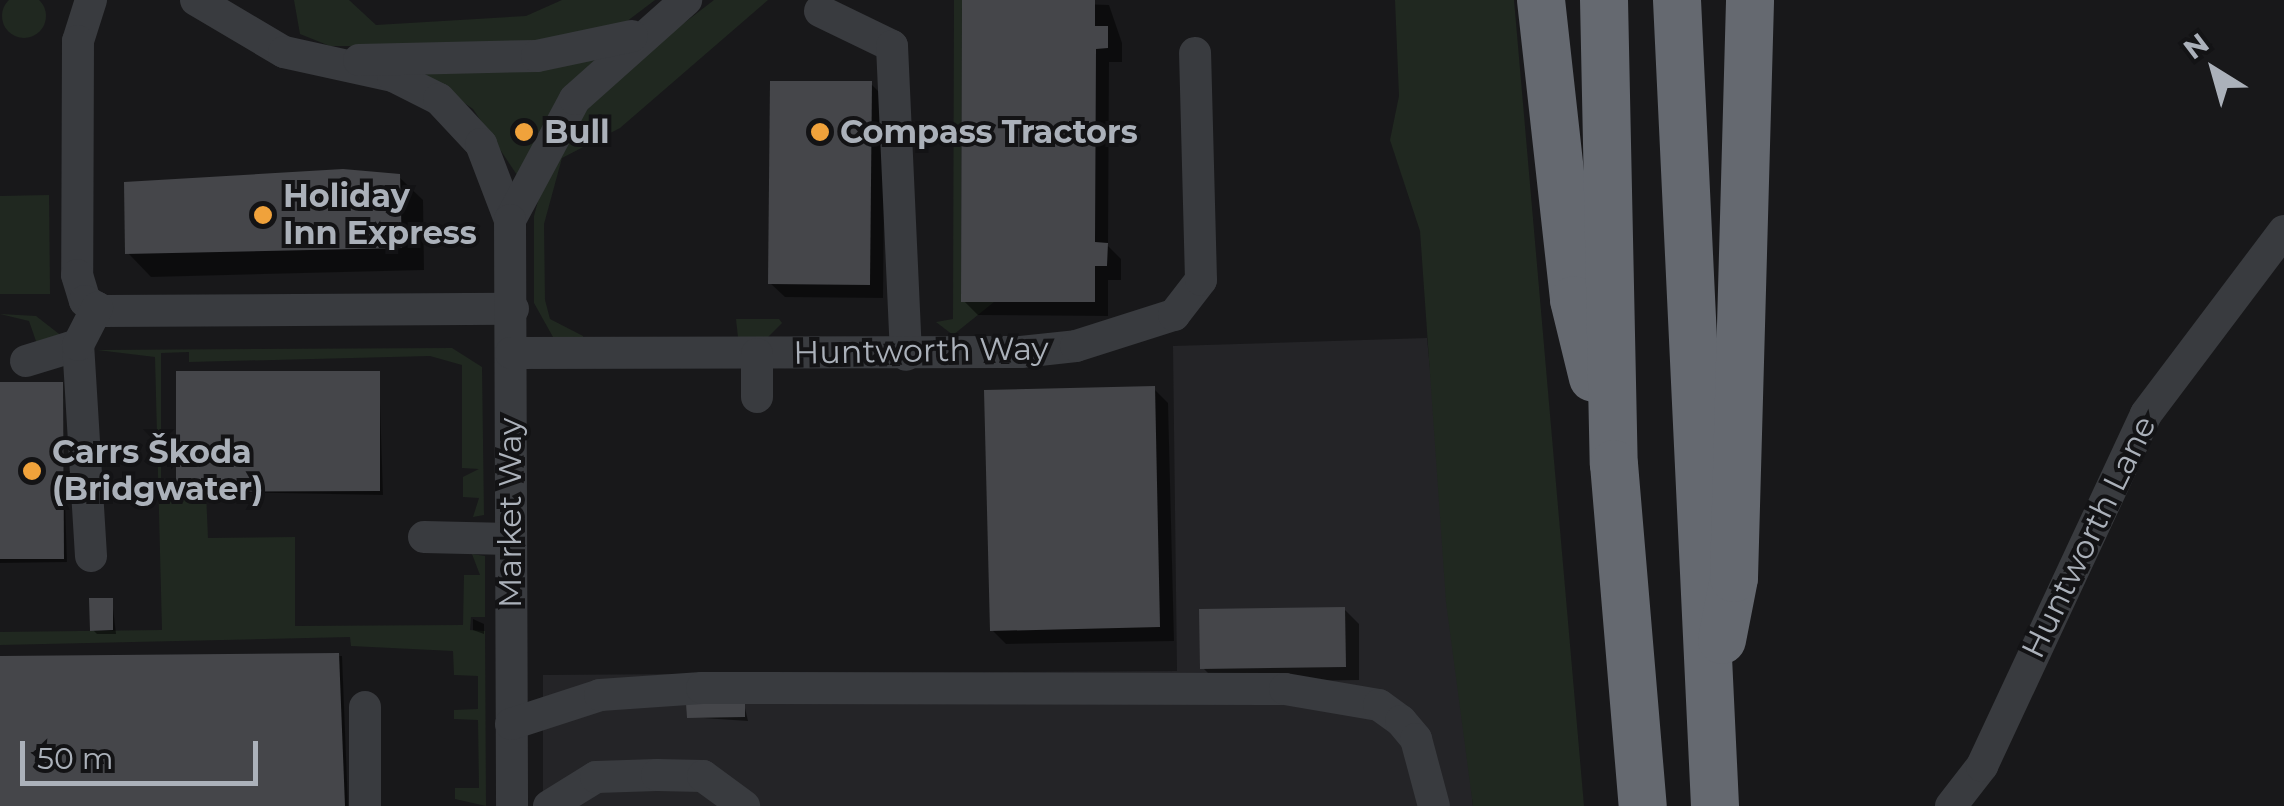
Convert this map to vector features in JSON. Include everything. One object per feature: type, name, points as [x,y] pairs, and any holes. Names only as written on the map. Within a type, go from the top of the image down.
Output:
[{"type":"highway","points":[[1541,0],[1574,300],[1614,464]]},
{"type":"highway","points":[[1604,0],[1614,464],[1643,806]]},
{"type":"highway","points":[[1677,0],[1706,725],[1715,806]]},
{"type":"highway","points":[[1706,725],[1734,578],[1750,0]]},
{"type":"street","points":[[91,0],[63,78],[63,156],[77,275],[97,308]]},
{"type":"street","name":"Market Way","points":[[196,0],[284,52],[392,76],[452,109],[493,166],[510,220],[513,309],[512,806]]},
{"type":"street","name":"Market Way","points":[[510,220],[562,117],[637,35],[686,0]]},
{"type":"street","points":[[820,11],[892,46],[906,354]]},
{"type":"street","points":[[340,62],[538,56],[637,35]]},
{"type":"street","name":"Huntworth Way","points":[[511,353],[906,354],[1076,346],[1155,323],[1193,298],[1201,280],[1196,52]]},
{"type":"street","name":"Huntworth Lane","points":[[1951,806],[1982,766],[2146,414],[2284,231]]},
{"type":"street","points":[[97,308],[513,309]]},
{"type":"street","points":[[91,556],[78,346],[97,308]]},
{"type":"street","points":[[26,361],[78,346]]},
{"type":"street","points":[[757,354],[757,397]]},
{"type":"street","points":[[424,537],[510,539]]},
{"type":"street","points":[[511,724],[600,695],[702,688],[1285,689],[1379,705],[1400,721],[1416,739],[1434,806]]},
{"type":"street","points":[[365,806],[366,707]]},
{"type":"street","points":[[549,806],[596,777],[703,776],[744,806]]},
{"type":"shaded area","points":[[24,-6],[40,0],[46,16],[40,32],[24,38],[8,32],[2,16],[8,0]]},
{"type":"shaded area","points":[[294,0],[349,0],[376,25],[526,16],[562,0],[655,0],[626,22],[534,46],[330,46],[300,34]]},
{"type":"shaded area","points":[[714,0],[768,0],[620,128],[562,158],[544,224],[545,300],[550,319],[583,336],[583,346],[553,337],[534,303],[534,216],[549,160],[610,80]]},
{"type":"shaded area","points":[[954,0],[962,0],[961,301],[994,302],[953,335],[936,322],[953,319]]},
{"type":"shaded area","points":[[1395,0],[1514,0],[1584,806],[1473,806],[1446,602],[1420,231],[1390,140],[1399,96]]},
{"type":"shaded area","points":[[595,60],[517,175],[473,109],[411,66]]},
{"type":"shaded area","points":[[49,195],[50,294],[0,294],[0,196]]},
{"type":"shaded area","points":[[0,314],[36,316],[63,337],[37,344],[29,321]]},
{"type":"shaded area","points":[[736,319],[779,319],[782,323],[768,337],[738,337]]},
{"type":"shaded area","points":[[1427,338],[1473,806],[543,806],[543,675],[1177,671],[1173,346]]},
{"type":"shaded area","points":[[452,348],[482,367],[484,515],[473,517],[479,498],[463,497],[463,477],[479,469],[462,468],[462,365],[430,356],[189,362],[189,352],[161,353],[161,491],[206,492],[208,538],[295,537],[295,626],[463,625],[464,575],[480,575],[472,554],[485,556],[485,617],[471,617],[470,630],[485,631],[486,806],[455,799],[455,788],[479,788],[478,720],[454,719],[454,710],[478,709],[478,676],[454,675],[453,651],[351,646],[350,637],[0,645],[0,632],[162,630],[155,357],[97,350]]},
{"type":"building","points":[[962,0],[1095,0],[1095,26],[1108,26],[1108,48],[1096,49],[1095,242],[1108,243],[1107,266],[1095,266],[1095,302],[961,302]]},
{"type":"building","name":"Compass Tractors","points":[[770,81],[872,81],[870,285],[768,284]]},
{"type":"building","name":"Holiday Inn Express","points":[[343,169],[400,174],[402,248],[125,254],[124,182]]},
{"type":"building","points":[[176,371],[380,371],[380,491],[176,492]]},
{"type":"building","name":"Carrs Škoda (Bridgwater)","points":[[0,382],[63,382],[64,559],[0,559]]},
{"type":"building","points":[[1155,386],[1160,627],[990,631],[984,390]]},
{"type":"building","points":[[89,598],[113,598],[113,630],[90,631]]},
{"type":"building","points":[[1345,607],[1346,667],[1200,669],[1199,609]]},
{"type":"building","points":[[339,653],[345,806],[0,806],[0,656]]},
{"type":"building","points":[[745,702],[745,717],[687,718],[686,703]]},
{"type":"place","name":"Bull","points":[[524,132]]},
{"type":"place","name":"Compass Tractors","points":[[820,132]]},
{"type":"place","name":"Holiday Inn Express","points":[[263,215]]},
{"type":"place","name":"Carrs Škoda (Bridgwater)","points":[[32,471]]}]
